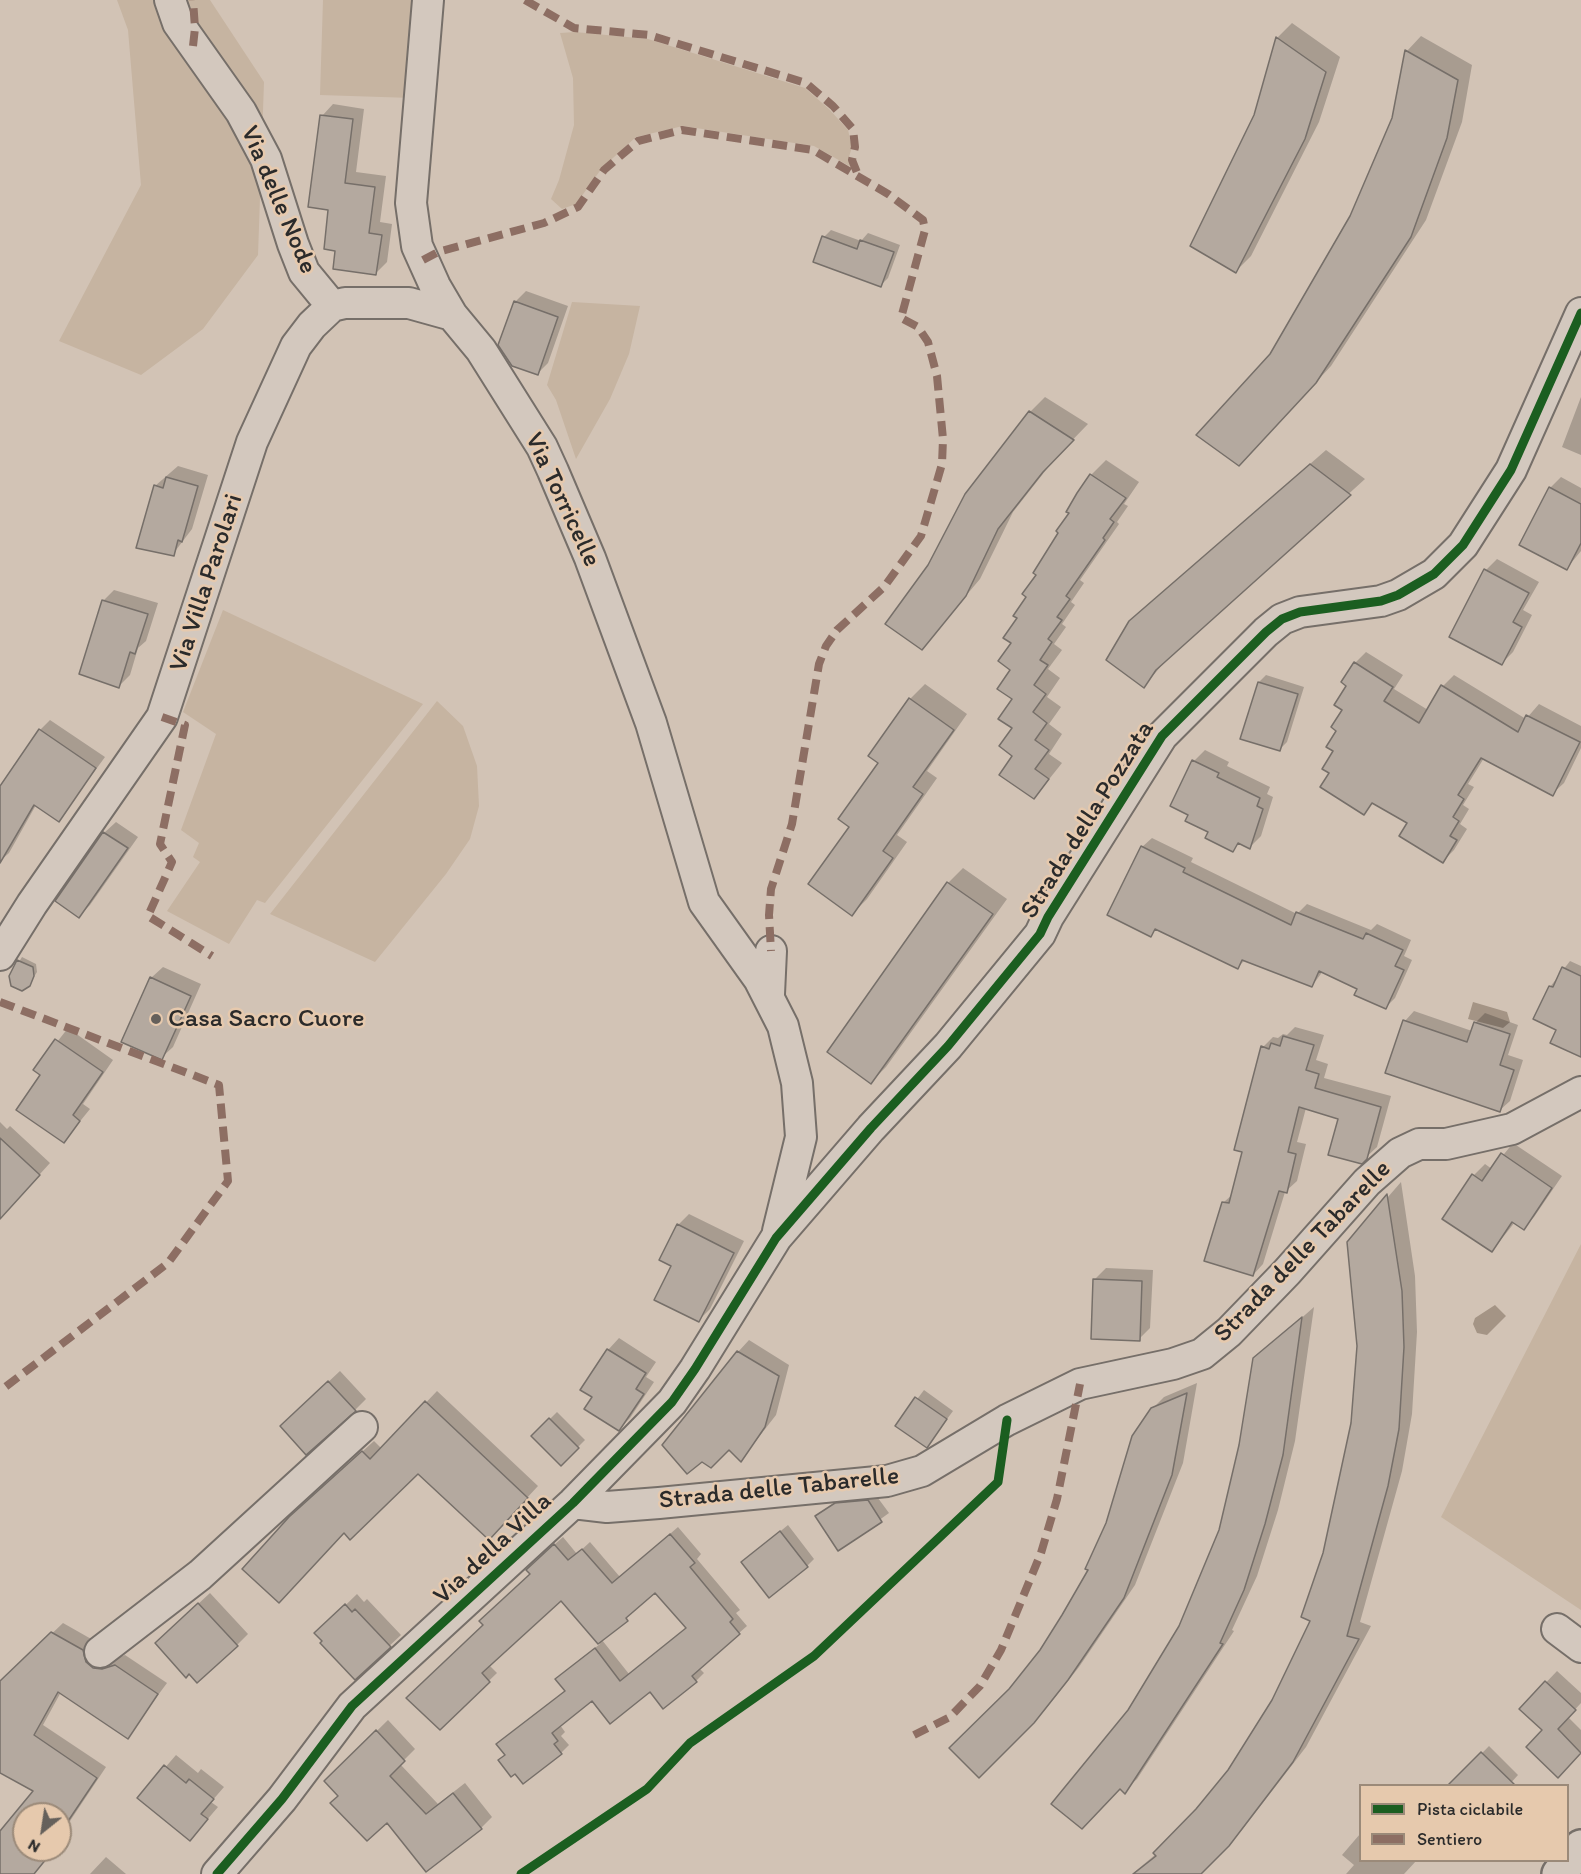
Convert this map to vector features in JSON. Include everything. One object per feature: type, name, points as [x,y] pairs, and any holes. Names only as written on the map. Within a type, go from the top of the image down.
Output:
[{"type":"main road","points":[[1569,1862],[1581,1847]]},
{"type":"main road","points":[[1559,1874],[1569,1862]]},
{"type":"street","name":"Via delle Node","points":[[170,0],[183,31],[241,112],[256,140],[266,159],[304,272],[332,306]]},
{"type":"street","name":"Via Torricelle","points":[[428,0],[411,203],[417,246],[435,286],[452,315],[481,350],[542,447],[590,558],[647,712],[704,902],[769,994],[783,1026],[792,1058],[801,1111],[801,1137],[776,1238]]},
{"type":"street","points":[[332,306],[345,303],[409,303],[452,315]]},
{"type":"street","name":"Via Villa Parolari","points":[[0,955],[32,904],[162,717],[252,442],[296,346],[312,324],[332,306]]},
{"type":"street","name":"Strada della Pozzata","points":[[776,1238],[871,1128],[948,1046],[1040,934],[1048,917],[1162,736],[1186,711],[1266,632],[1282,620],[1300,612],[1381,601],[1398,595],[1434,574],[1463,545],[1511,470],[1581,313]]},
{"type":"street","name":"Via Torricelle","points":[[769,994],[771,951]]},
{"type":"street","name":"Strada delle Tabarelle","points":[[573,1503],[607,1507],[658,1503],[887,1481],[921,1471],[1007,1420],[1080,1384],[1173,1364],[1202,1354],[1238,1324],[1367,1182],[1400,1153],[1419,1144],[1446,1144],[1512,1129],[1581,1092]]},
{"type":"street","name":"Via della Villa","points":[[217,1874],[282,1799],[352,1706],[573,1503],[672,1402],[696,1369],[776,1238]]},
{"type":"street","points":[[100,1652],[200,1575],[362,1427]]},
{"type":"street","points":[[1557,1629],[1581,1647]]},
{"type":"shaded area","points":[[117,0],[210,0],[264,82],[258,255],[203,329],[141,375],[59,341],[141,185],[128,30]]},
{"type":"shaded area","points":[[323,0],[414,0],[412,98],[320,95]]},
{"type":"shaded area","points":[[575,32],[648,39],[805,88],[848,130],[852,147],[848,160],[851,167],[814,146],[683,126],[636,137],[602,168],[576,204],[562,209],[551,199],[559,180],[574,125],[573,78],[560,33]]},
{"type":"shaded area","points":[[572,302],[640,306],[629,354],[610,399],[576,459],[556,400],[547,385]]},
{"type":"shaded area","points":[[223,610],[423,704],[265,903],[257,900],[229,944],[167,911],[200,862],[193,857],[199,843],[181,830],[216,734],[183,712]]},
{"type":"shaded area","points":[[437,701],[463,726],[477,766],[479,806],[470,839],[446,874],[375,962],[270,914]]},
{"type":"shaded area","points":[[1473,1002],[1507,1012],[1510,1022],[1503,1028],[1468,1019]]},
{"type":"shaded area","points":[[1581,1244],[1581,1610],[1441,1517]]},
{"type":"shaded area","points":[[1495,1305],[1506,1316],[1487,1335],[1477,1333],[1473,1324],[1475,1318]]},
{"type":"building","points":[[1276,37],[1326,72],[1305,139],[1236,273],[1190,246],[1254,115]]},
{"type":"building","points":[[1405,50],[1458,80],[1447,138],[1411,237],[1316,383],[1239,466],[1196,435],[1270,354],[1350,216],[1392,118]]},
{"type":"building","points":[[320,115],[353,119],[345,183],[375,187],[369,233],[382,235],[376,275],[333,269],[335,251],[324,249],[328,210],[308,207]]},
{"type":"building","points":[[822,236],[857,249],[860,240],[894,252],[881,287],[813,262]]},
{"type":"building","points":[[514,301],[558,317],[538,375],[512,366],[498,345]]},
{"type":"building","points":[[1029,411],[1074,440],[1043,472],[998,529],[966,596],[922,650],[885,624],[928,565],[965,494]]},
{"type":"building","points":[[1310,464],[1351,495],[1156,670],[1144,688],[1106,660],[1129,621]]},
{"type":"building","points":[[1090,474],[1126,498],[1110,519],[1114,522],[1103,538],[1105,540],[1066,596],[1070,599],[1057,617],[1062,620],[1048,639],[1052,642],[1040,660],[1048,665],[1034,685],[1046,694],[1033,712],[1047,723],[1035,740],[1049,750],[1035,769],[1049,779],[1034,799],[999,775],[1012,756],[999,746],[1012,728],[998,719],[1012,699],[997,689],[1010,670],[998,661],[1011,643],[1003,638],[1017,618],[1013,616],[1026,597],[1022,594],[1036,575],[1033,573],[1058,533],[1056,531],[1069,513],[1066,512]]},
{"type":"building","points":[[166,477],[198,486],[182,542],[178,540],[174,556],[136,548],[154,485],[163,488]]},
{"type":"building","points":[[1549,487],[1581,504],[1581,543],[1567,570],[1519,545]]},
{"type":"building","points":[[1484,569],[1529,593],[1513,622],[1522,627],[1502,665],[1449,637]]},
{"type":"building","points":[[102,600],[148,614],[135,654],[130,652],[119,688],[79,674]]},
{"type":"building","points":[[1354,662],[1393,687],[1384,701],[1419,723],[1441,685],[1518,732],[1526,715],[1580,742],[1553,796],[1481,758],[1458,795],[1464,799],[1453,817],[1459,821],[1450,836],[1457,840],[1443,863],[1399,836],[1407,823],[1372,803],[1364,815],[1320,787],[1329,773],[1322,769],[1333,751],[1326,747],[1336,731],[1331,727],[1342,710],[1334,705],[1346,686],[1341,682]]},
{"type":"building","points":[[1258,682],[1298,694],[1280,751],[1240,739]]},
{"type":"building","points":[[909,698],[954,730],[913,787],[923,794],[883,851],[893,858],[852,916],[808,884],[849,827],[838,819],[878,763],[868,756]]},
{"type":"building","points":[[39,729],[96,768],[59,822],[34,805],[0,863],[0,786]]},
{"type":"building","points":[[1192,760],[1219,773],[1217,777],[1260,798],[1257,806],[1263,809],[1250,849],[1238,843],[1233,852],[1205,838],[1208,832],[1185,821],[1188,815],[1170,806]]},
{"type":"building","points":[[103,832],[128,848],[79,918],[55,901]]},
{"type":"building","points":[[1141,846],[1185,868],[1183,872],[1291,925],[1296,912],[1363,939],[1366,933],[1403,950],[1395,966],[1404,970],[1386,1009],[1354,995],[1357,989],[1319,971],[1312,987],[1242,960],[1238,969],[1155,929],[1151,937],[1107,915]]},
{"type":"building","points":[[947,882],[993,914],[871,1084],[827,1052]]},
{"type":"building","points":[[17,960],[33,967],[34,976],[30,986],[22,991],[11,986],[9,976]]},
{"type":"building","points":[[1562,967],[1581,976],[1581,1057],[1550,1043],[1556,1030],[1533,1019],[1549,986],[1553,987]]},
{"type":"building","name":"Casa Sacro Cuore","points":[[150,977],[191,996],[162,1060],[121,1042]]},
{"type":"building","points":[[1403,1020],[1467,1042],[1474,1022],[1510,1034],[1500,1065],[1514,1070],[1500,1112],[1385,1073]]},
{"type":"building","points":[[1283,1036],[1314,1045],[1306,1070],[1319,1074],[1315,1088],[1381,1107],[1367,1159],[1362,1164],[1328,1155],[1338,1119],[1299,1107],[1288,1152],[1296,1154],[1287,1193],[1279,1191],[1253,1276],[1204,1261],[1222,1202],[1229,1203],[1242,1152],[1234,1150],[1261,1046],[1269,1049],[1271,1043],[1280,1046]]},
{"type":"building","points":[[55,1039],[103,1072],[73,1115],[80,1121],[64,1143],[16,1110],[40,1075],[33,1070]]},
{"type":"building","points":[[0,1138],[40,1175],[0,1219]]},
{"type":"building","points":[[1501,1153],[1552,1188],[1524,1230],[1512,1222],[1492,1252],[1442,1219],[1472,1174],[1482,1181]]},
{"type":"building","points":[[1387,1194],[1402,1291],[1404,1347],[1399,1429],[1388,1486],[1347,1636],[1359,1639],[1293,1762],[1229,1846],[1201,1874],[1133,1874],[1156,1856],[1153,1853],[1196,1809],[1228,1770],[1272,1700],[1310,1621],[1301,1617],[1323,1553],[1351,1423],[1357,1346],[1347,1242]]},
{"type":"building","points":[[677,1224],[734,1253],[699,1322],[654,1300],[671,1266],[659,1260]]},
{"type":"building","points":[[1093,1279],[1142,1281],[1140,1341],[1091,1339]]},
{"type":"building","points":[[1302,1317],[1283,1455],[1265,1524],[1244,1590],[1220,1643],[1223,1644],[1125,1794],[1120,1789],[1082,1829],[1051,1804],[1128,1710],[1179,1626],[1219,1530],[1239,1445],[1253,1358]]},
{"type":"building","points":[[607,1349],[646,1373],[636,1389],[644,1394],[619,1431],[584,1409],[592,1397],[580,1390]]},
{"type":"building","points":[[737,1351],[779,1376],[765,1427],[741,1462],[729,1450],[711,1468],[702,1462],[687,1474],[662,1445]]},
{"type":"building","points":[[328,1381],[356,1411],[306,1455],[280,1426]]},
{"type":"building","points":[[1187,1393],[1172,1475],[1124,1598],[1068,1680],[1034,1723],[979,1778],[949,1748],[1009,1689],[1040,1650],[1062,1615],[1088,1570],[1085,1569],[1106,1523],[1132,1436],[1151,1408]]},
{"type":"building","points":[[915,1397],[947,1419],[927,1448],[895,1426]]},
{"type":"building","points":[[425,1401],[528,1498],[489,1540],[418,1474],[350,1540],[344,1533],[279,1603],[242,1569],[289,1517],[362,1451],[370,1459]]},
{"type":"building","points":[[549,1418],[579,1448],[561,1466],[531,1436]]},
{"type":"building","points":[[868,1500],[882,1522],[838,1551],[815,1516],[835,1503]]},
{"type":"building","points":[[780,1531],[808,1567],[769,1598],[741,1562]]},
{"type":"building","points":[[670,1534],[695,1563],[690,1567],[733,1619],[730,1622],[740,1634],[692,1676],[697,1682],[663,1709],[650,1692],[610,1724],[592,1701],[552,1733],[558,1741],[554,1744],[562,1754],[523,1784],[515,1774],[511,1777],[498,1760],[505,1755],[496,1744],[565,1691],[555,1679],[595,1648],[620,1681],[686,1628],[655,1593],[626,1618],[628,1621],[598,1644],[561,1601],[482,1673],[490,1682],[440,1730],[406,1698],[483,1625],[479,1621],[530,1574],[526,1570],[554,1544],[568,1560],[582,1549],[612,1583]]},
{"type":"building","points":[[198,1603],[238,1646],[197,1683],[189,1674],[186,1678],[155,1643]]},
{"type":"building","points":[[345,1604],[352,1612],[355,1609],[391,1647],[355,1680],[320,1643],[322,1641],[314,1633]]},
{"type":"building","points":[[51,1632],[83,1650],[86,1662],[93,1668],[102,1669],[115,1665],[158,1694],[128,1739],[58,1692],[34,1735],[97,1778],[72,1815],[72,1802],[24,1802],[33,1791],[0,1773],[0,1681]]},
{"type":"building","points":[[1545,1681],[1576,1710],[1558,1729],[1581,1753],[1558,1778],[1526,1747],[1542,1730],[1519,1709]]},
{"type":"building","points":[[376,1730],[405,1761],[390,1776],[426,1814],[453,1793],[482,1829],[426,1872],[387,1823],[367,1841],[330,1803],[338,1796],[324,1781]]},
{"type":"building","points":[[1481,1752],[1514,1784],[1449,1784]]},
{"type":"building","points":[[164,1765],[186,1783],[189,1779],[214,1799],[201,1814],[208,1819],[190,1841],[137,1798]]},
{"type":"building","points":[[12,1816],[12,1862],[44,1862],[34,1874],[0,1874],[0,1831]]},
{"type":"marked path","points":[[193,0],[195,28],[193,46]]},
{"type":"marked path","points":[[525,0],[574,28],[649,35],[806,83],[833,106],[853,129],[855,147],[852,160],[858,175]]},
{"type":"marked path","points":[[423,260],[438,252],[544,223],[578,207],[604,170],[638,141],[682,130],[813,150],[888,194],[923,220],[925,230],[901,318],[918,327],[928,342],[937,376],[943,439],[942,464],[921,536],[884,587],[837,630],[826,646],[819,664],[792,824],[771,889],[769,915],[771,951]]},
{"type":"marked path","points":[[162,717],[185,725],[160,844],[172,862],[148,916],[212,956]]},
{"type":"marked path","points":[[0,1002],[219,1085],[228,1181],[168,1263],[0,1391]]},
{"type":"marked path","points":[[914,1735],[950,1717],[980,1686],[1001,1650],[1041,1553],[1057,1499],[1080,1384]]},
{"type":"cycle path","points":[[217,1874],[282,1799],[352,1706],[573,1503],[672,1402],[776,1238],[871,1128],[948,1046],[1040,934],[1048,917],[1162,736],[1266,632],[1282,619],[1300,612],[1381,601],[1398,595],[1434,574],[1463,545],[1511,470],[1581,313]]},
{"type":"cycle path","points":[[521,1874],[647,1789],[690,1743],[814,1656],[998,1482],[1007,1420]]},
{"type":"place","name":"Casa Sacro Cuore","points":[[156,1019]]}]
